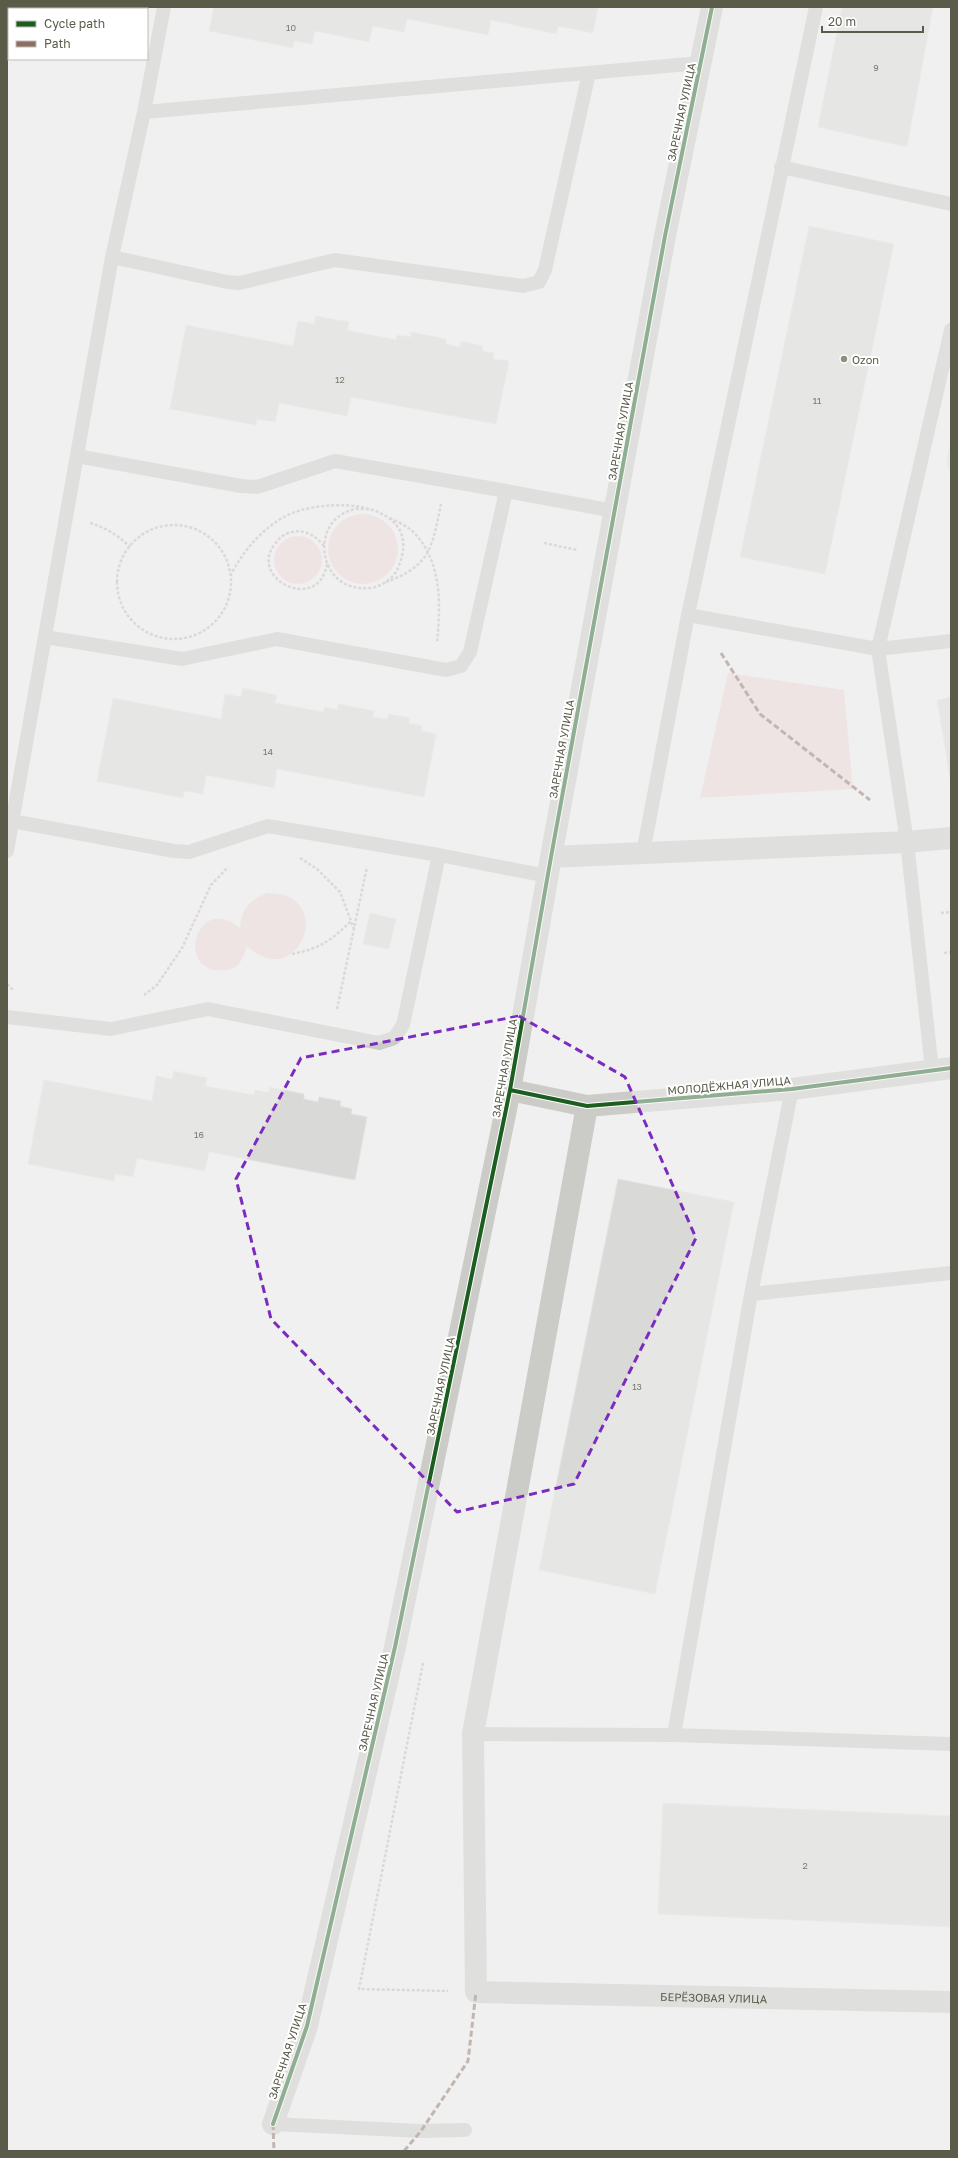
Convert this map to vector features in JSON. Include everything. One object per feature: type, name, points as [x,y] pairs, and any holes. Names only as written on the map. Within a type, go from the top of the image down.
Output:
[{"type":"street","name":"ЗАРЕЧНАЯ УЛИЦА","points":[[273,2124],[307,2026],[396,1647],[510,1090],[549,866],[665,236],[712,7]]},
{"type":"street","points":[[549,866],[643,853],[907,842],[951,838]]},
{"type":"street","name":"МОЛОДЁЖНАЯ УЛИЦА","points":[[510,1090],[587,1106],[792,1088],[942,1069]]},
{"type":"street","points":[[476,1992],[473,1734],[587,1106]]},
{"type":"street","name":"БЕРЁЗОВАЯ УЛИЦА","points":[[476,1992],[951,2002]]},
{"type":"lane","points":[[7,851],[112,258],[144,112],[164,7]]},
{"type":"lane","points":[[643,853],[688,615],[781,167],[816,7]]},
{"type":"lane","points":[[144,112],[700,63]]},
{"type":"lane","points":[[112,258],[239,283],[335,260],[523,286],[539,282],[546,270],[589,73]]},
{"type":"lane","points":[[781,167],[951,204]]},
{"type":"lane","points":[[942,1069],[878,650],[951,330]]},
{"type":"lane","points":[[77,456],[249,487],[257,487],[335,461],[614,511]]},
{"type":"lane","points":[[45,637],[182,659],[277,639],[446,670],[461,666],[470,652],[506,491]]},
{"type":"lane","points":[[688,615],[878,650],[951,641]]},
{"type":"lane","points":[[12,821],[189,852],[268,826],[439,855],[549,866]]},
{"type":"lane","points":[[7,1017],[111,1029],[208,1009],[379,1043],[394,1038],[403,1025],[439,855]]},
{"type":"lane","points":[[674,1735],[752,1294],[792,1088]]},
{"type":"lane","points":[[752,1294],[951,1273]]},
{"type":"lane","points":[[473,1734],[674,1735],[951,1744]]},
{"type":"lane","points":[[273,2124],[421,2131],[465,2130]]},
{"type":"path","points":[[372,509],[356,509],[341,515],[330,526],[324,546],[324,557],[330,571],[341,582],[356,588],[371,588],[405,576],[420,564],[428,553],[434,538],[446,480]]},
{"type":"path","points":[[230,576],[240,558],[252,542],[266,528],[283,517],[304,509],[327,505],[349,505],[372,509],[386,515],[410,529],[424,545],[428,553],[439,590],[439,623],[433,668]]},
{"type":"path","points":[[386,515],[397,526],[403,541],[403,557],[397,571],[386,582]]},
{"type":"path","points":[[89,523],[106,529],[120,537],[130,547]]},
{"type":"path","points":[[168,525],[186,526],[203,533],[216,544],[226,559],[230,576],[230,594],[223,611],[212,625],[197,635],[179,639],[162,638],[145,631],[131,620],[122,605],[117,588],[118,570],[124,554],[136,540],[151,530],[168,525]]},
{"type":"path","points":[[324,546],[317,537],[305,531],[292,532],[280,537],[272,548],[269,560],[272,574],[280,584],[292,589],[305,589],[317,583],[326,573],[327,564]]},
{"type":"path","points":[[544,543],[582,551]]},
{"type":"path","points":[[332,1033],[372,843]]},
{"type":"path","points":[[298,857],[317,869],[340,892],[354,930]]},
{"type":"path","points":[[139,1000],[157,985],[182,948],[211,885],[230,865]]},
{"type":"path","points":[[292,954],[312,950],[335,937],[351,921]]},
{"type":"path","points":[[7,984],[16,994]]},
{"type":"path","points":[[424,1661],[359,1989],[476,1992]]},
{"type":"highlighted area","points":[[519,1016],[625,1077],[696,1238],[574,1484],[457,1512],[271,1319],[236,1179],[301,1058]]},
{"type":"shaded area","points":[[951,438],[951,475],[946,462]]},
{"type":"shaded area","points":[[363,514],[382,520],[392,530],[398,549],[392,568],[382,578],[363,584],[344,578],[334,568],[328,549],[334,530],[344,520]]},
{"type":"shaded area","points":[[293,536],[303,536],[315,543],[322,555],[322,565],[315,577],[303,584],[293,584],[285,580],[278,573],[274,565],[274,555],[278,547],[285,540]]},
{"type":"shaded area","points":[[728,673],[844,690],[853,789],[700,798]]},
{"type":"shaded area","points":[[267,893],[289,897],[301,908],[306,922],[303,938],[295,950],[282,958],[265,958],[247,946],[243,958],[238,965],[227,970],[210,969],[200,961],[195,950],[196,938],[202,927],[212,920],[225,919],[240,928],[244,910],[251,902]]},
{"type":"building","points":[[214,7],[598,7],[593,33],[558,26],[556,34],[491,20],[488,35],[407,19],[404,32],[373,26],[369,42],[315,31],[312,44],[294,41],[293,48],[209,31]]},
{"type":"building","points":[[842,7],[933,7],[907,147],[818,127]]},
{"type":"building","points":[[809,226],[894,244],[825,574],[740,557]]},
{"type":"building","points":[[316,316],[349,322],[347,330],[396,340],[397,335],[411,337],[411,332],[446,339],[446,344],[460,347],[461,341],[483,346],[482,351],[494,353],[493,359],[509,361],[496,424],[351,397],[347,416],[279,403],[275,422],[257,419],[256,425],[170,409],[186,325],[293,346],[298,321],[314,324]]},
{"type":"building","points":[[243,688],[277,695],[275,703],[323,712],[325,707],[337,710],[339,704],[374,711],[373,717],[387,719],[389,714],[410,718],[409,723],[422,726],[421,731],[436,734],[424,797],[277,769],[274,788],[206,775],[203,794],[184,791],[183,798],[97,781],[113,698],[221,719],[225,694],[241,697]]},
{"type":"building","points":[[951,697],[951,784],[937,700]]},
{"type":"building","points":[[370,913],[396,919],[389,949],[363,944]]},
{"type":"building","points":[[174,1071],[207,1078],[205,1086],[254,1095],[255,1090],[269,1093],[269,1087],[304,1094],[304,1099],[318,1102],[319,1097],[341,1101],[340,1106],[352,1109],[351,1114],[367,1117],[355,1180],[209,1152],[205,1171],[137,1158],[133,1177],[115,1174],[114,1181],[28,1164],[44,1080],[152,1101],[156,1076],[172,1079]]},
{"type":"building","points":[[618,1179],[734,1202],[655,1594],[539,1570]]},
{"type":"building","points":[[663,1803],[951,1816],[951,1927],[658,1914]]},
{"type":"marked path","points":[[7,41],[8,36]]},
{"type":"marked path","points":[[721,653],[760,714],[870,800]]},
{"type":"marked path","points":[[404,2151],[421,2131],[468,2061],[476,1992]]},
{"type":"marked path","points":[[273,2124],[274,2151]]},
{"type":"cycle path","points":[[273,2124],[307,2026],[395,1647],[510,1090],[551,857],[665,236],[712,7]]},
{"type":"cycle path","points":[[510,1090],[587,1106],[792,1089],[951,1068]]},
{"type":"place","name":"Ozon","points":[[844,359]]}]
